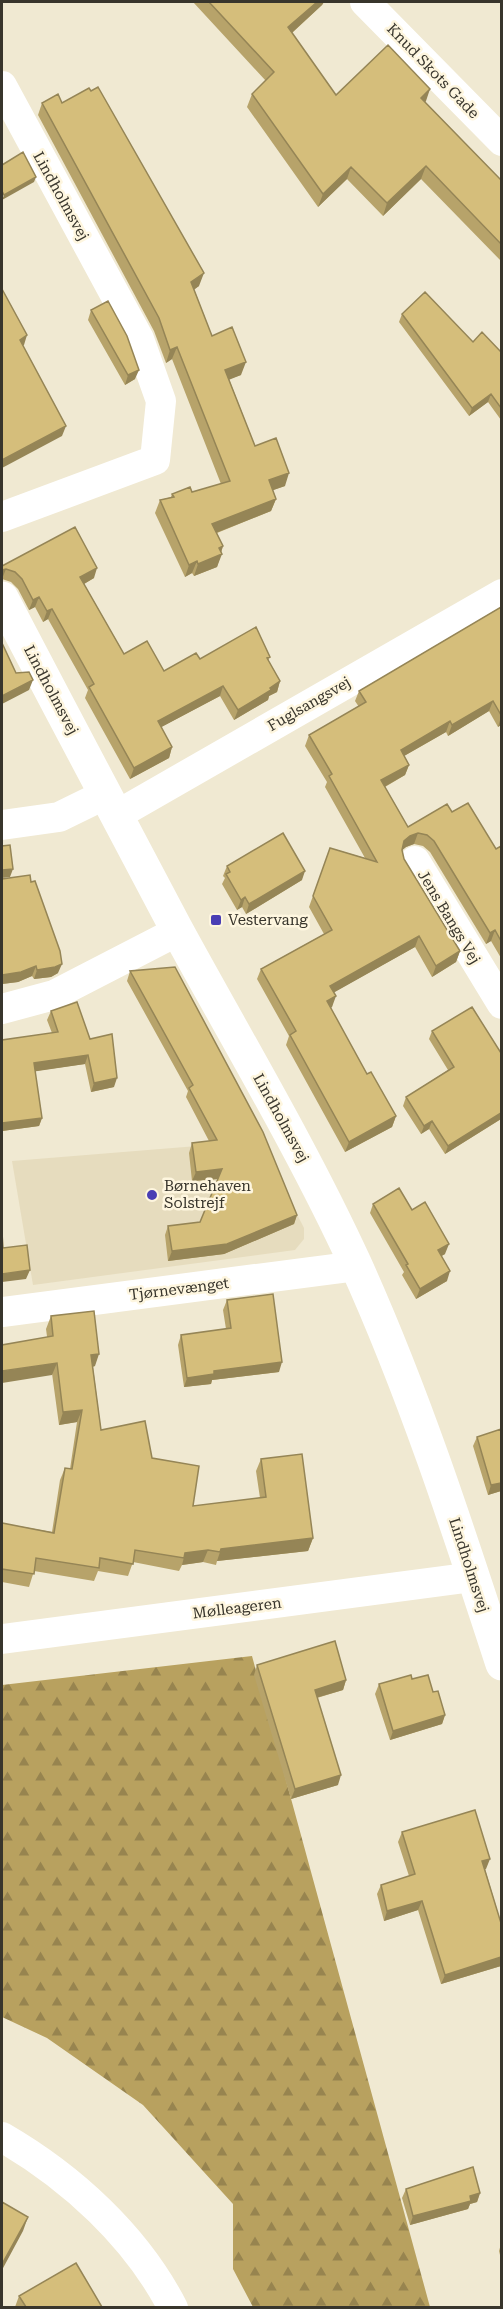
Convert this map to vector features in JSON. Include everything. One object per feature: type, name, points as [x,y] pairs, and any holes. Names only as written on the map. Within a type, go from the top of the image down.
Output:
[{"type":"street","name":"Knud Skots Gade","points":[[365,2],[501,141]]},
{"type":"street","name":"Lindholmsvej","points":[[2,86],[9,124],[139,339],[161,401],[155,460],[2,517]]},
{"type":"street","name":"Fuglsangsvej","points":[[2,825],[59,817],[112,804],[501,594]]},
{"type":"street","name":"Lindholmsvej","points":[[2,598],[178,931],[316,1181],[356,1266],[392,1349],[448,1500],[501,1664]]},
{"type":"street","name":"Jens Bangs Vej","points":[[415,861],[501,1004]]},
{"type":"street","points":[[2,1009],[54,995],[178,931]]},
{"type":"street","name":"Tjørnevænget","points":[[2,1312],[356,1266]]},
{"type":"street","name":"Mølleageren","points":[[2,1639],[473,1576]]},
{"type":"street","points":[[2,2137],[65,2179],[112,2223],[147,2266],[173,2307]]},
{"type":"shaded area","name":"Børnehaven Solstrejf","points":[[260,1141],[304,1228],[304,1239],[295,1250],[33,1285],[12,1161]]},
{"type":"green space","points":[[252,1656],[430,2307],[253,2307],[233,2269],[233,2204],[143,2105],[47,2038],[2,2017],[2,1685]]},
{"type":"building","points":[[209,2],[317,2],[288,27],[336,95],[388,45],[430,89],[421,98],[501,180],[501,244],[426,166],[387,203],[351,167],[323,194],[252,94],[274,72]]},
{"type":"building","points":[[98,87],[204,273],[191,282],[212,336],[232,327],[246,362],[225,370],[255,446],[276,438],[289,473],[269,480],[276,499],[212,524],[223,546],[219,548],[222,554],[198,564],[197,561],[189,565],[160,500],[174,497],[172,494],[190,487],[192,492],[230,481],[177,347],[170,350],[159,318],[42,103],[58,94],[62,103],[89,88],[91,91]]},
{"type":"building","points":[[23,152],[36,177],[4,195],[2,165]]},
{"type":"building","points":[[2,289],[27,335],[20,340],[66,426],[2,460]]},
{"type":"building","points":[[425,292],[473,342],[482,332],[501,352],[501,408],[491,394],[472,408],[402,314]]},
{"type":"building","points":[[108,301],[127,336],[139,370],[128,375],[91,310]]},
{"type":"building","points":[[75,527],[97,568],[80,577],[124,654],[147,641],[164,671],[196,653],[200,659],[256,627],[270,657],[267,658],[280,681],[270,688],[271,690],[238,710],[223,686],[158,721],[172,747],[134,768],[89,687],[94,684],[52,609],[47,611],[39,597],[33,600],[22,579],[15,572],[2,570],[2,566]]},
{"type":"building","points":[[501,607],[501,715],[493,701],[452,725],[450,721],[401,750],[409,765],[381,780],[408,827],[447,804],[452,812],[468,803],[496,849],[501,846],[501,941],[495,930],[490,933],[434,841],[427,835],[418,833],[404,841],[402,850],[404,859],[460,951],[436,966],[419,936],[330,986],[336,996],[327,1001],[367,1074],[371,1072],[396,1116],[349,1142],[290,1035],[296,1031],[261,969],[332,930],[313,896],[330,848],[377,862],[329,776],[332,774],[309,735],[366,702],[359,691]]},
{"type":"building","points":[[2,643],[16,673],[29,672],[33,680],[2,696]]},
{"type":"building","points":[[283,833],[305,871],[249,904],[245,897],[241,900],[226,874],[230,872],[227,866]]},
{"type":"building","points":[[10,845],[13,869],[2,870],[2,846]]},
{"type":"building","points":[[30,875],[31,882],[35,881],[60,951],[62,964],[37,970],[36,966],[21,972],[2,975],[2,879]]},
{"type":"building","points":[[175,967],[263,1132],[297,1215],[227,1244],[172,1251],[168,1226],[200,1222],[222,1169],[196,1172],[192,1143],[217,1140],[189,1088],[193,1085],[130,971]]},
{"type":"building","points":[[77,1002],[90,1039],[112,1034],[117,1078],[94,1083],[88,1055],[34,1063],[42,1118],[2,1123],[2,1040],[58,1032],[51,1011]]},
{"type":"building","points":[[472,1007],[501,1053],[501,1113],[448,1146],[432,1121],[424,1126],[406,1097],[454,1067],[432,1031]]},
{"type":"building","points":[[399,1188],[412,1210],[425,1202],[449,1244],[438,1250],[450,1271],[420,1289],[373,1204]]},
{"type":"building","points":[[2,1233],[3,1248],[27,1245],[30,1270],[2,1274]]},
{"type":"building","points":[[273,1294],[282,1362],[214,1371],[214,1374],[187,1378],[181,1335],[231,1328],[227,1300]]},
{"type":"building","points":[[94,1311],[99,1354],[91,1355],[101,1430],[145,1421],[152,1458],[199,1466],[193,1506],[266,1497],[261,1459],[302,1454],[313,1538],[221,1549],[220,1552],[208,1550],[185,1553],[184,1558],[135,1550],[133,1564],[100,1558],[99,1568],[36,1558],[34,1574],[2,1569],[2,1523],[54,1533],[65,1468],[72,1469],[82,1410],[63,1412],[57,1363],[2,1371],[2,1345],[53,1336],[51,1316]]},
{"type":"building","points":[[501,1429],[501,1483],[491,1485],[477,1437]]},
{"type":"building","points":[[335,1641],[346,1680],[315,1690],[341,1775],[295,1789],[257,1665]]},
{"type":"building","points":[[411,1675],[412,1679],[428,1675],[433,1692],[438,1691],[445,1715],[393,1731],[379,1684]]},
{"type":"building","points":[[475,1810],[490,1859],[482,1861],[501,1923],[501,1957],[445,1975],[422,1901],[387,1911],[381,1885],[415,1874],[402,1832]]},
{"type":"building","points":[[473,2167],[480,2193],[470,2196],[471,2201],[413,2216],[406,2189]]},
{"type":"building","points":[[2,2202],[28,2217],[2,2264]]},
{"type":"building","points":[[76,2263],[102,2307],[26,2307],[19,2296]]},
{"type":"place","name":"Vestervang","points":[[216,920]]},
{"type":"place","name":"Børnehaven Solstrejf","points":[[152,1195]]}]
